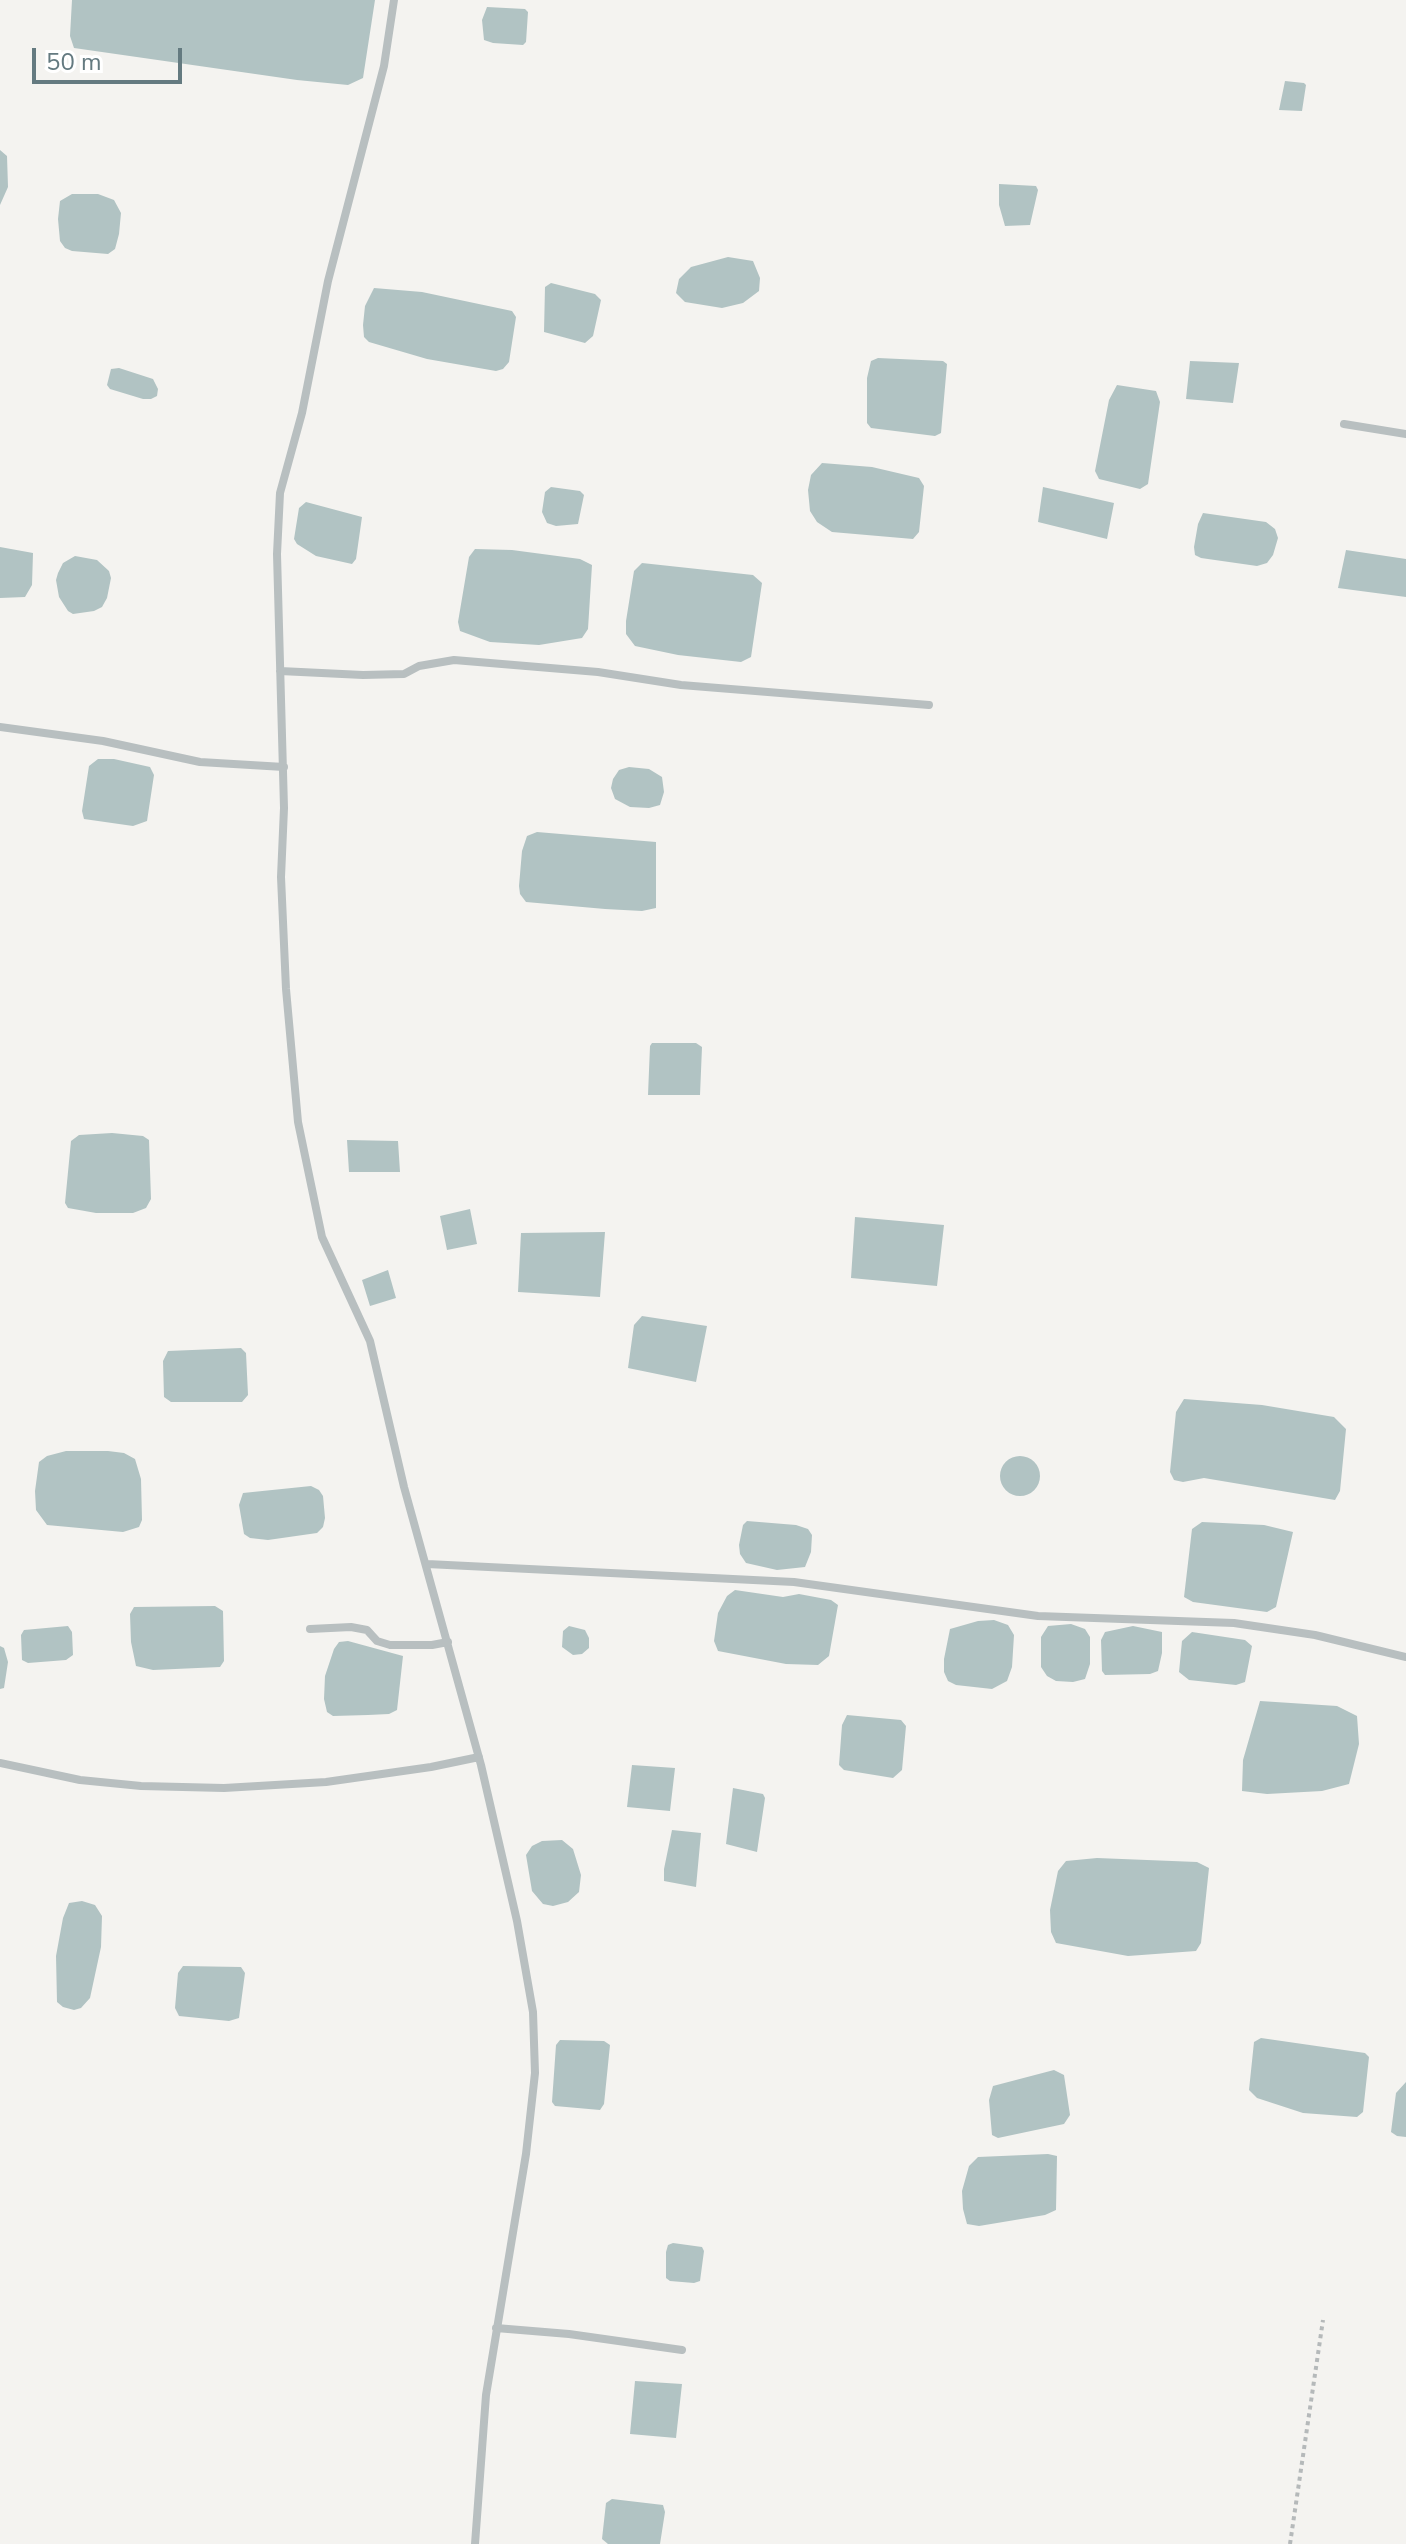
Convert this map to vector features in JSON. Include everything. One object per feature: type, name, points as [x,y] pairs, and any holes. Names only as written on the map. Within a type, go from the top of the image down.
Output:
[{"type":"street","points":[[394,0],[384,66],[328,281],[302,413],[280,493],[277,554],[284,767],[281,877],[286,989],[298,1122],[322,1237],[370,1341],[404,1487],[479,1757],[517,1921],[533,2012],[535,2073],[526,2154],[486,2395],[475,2544]]},
{"type":"street","points":[[1344,424],[1406,434]]},
{"type":"street","points":[[280,671],[404,674],[419,666],[454,660],[598,672],[681,685],[929,705]]},
{"type":"street","points":[[0,727],[103,741],[200,762],[284,767]]},
{"type":"street","points":[[427,1564],[794,1582],[1038,1616],[1234,1623],[1315,1635],[1406,1657]]},
{"type":"street","points":[[310,1629],[351,1627],[367,1630],[377,1641],[390,1645],[448,1642]]},
{"type":"street","points":[[0,1763],[80,1780],[141,1786],[224,1788],[326,1782],[479,1757]]},
{"type":"street","points":[[496,2328],[569,2334],[682,2350]]},
{"type":"path","points":[[1290,2544],[1323,2320]]},
{"type":"shaded area","points":[[72,0],[375,0],[363,78],[348,85],[74,48],[70,36]]},
{"type":"shaded area","points":[[487,7],[525,9],[528,12],[526,42],[523,45],[484,40],[482,20]]},
{"type":"shaded area","points":[[1285,81],[1306,85],[1302,111],[1279,110]]},
{"type":"shaded area","points":[[0,150],[7,156],[8,187],[0,205]]},
{"type":"shaded area","points":[[999,184],[1036,186],[1038,190],[1030,225],[1005,226],[999,205]]},
{"type":"shaded area","points":[[72,194],[98,194],[114,200],[121,213],[119,234],[115,249],[108,254],[72,251],[60,241],[60,201]]},
{"type":"shaded area","points":[[728,257],[753,261],[760,278],[759,291],[743,303],[722,308],[685,302],[676,293],[679,279],[691,267]]},
{"type":"shaded area","points":[[551,283],[595,294],[601,300],[593,336],[585,343],[544,332],[545,287]]},
{"type":"shaded area","points":[[374,288],[422,292],[512,311],[516,317],[509,362],[496,371],[427,359],[369,342],[364,337],[363,325],[365,306]]},
{"type":"shaded area","points":[[878,358],[943,361],[947,364],[941,433],[935,436],[871,428],[867,423],[867,378],[871,361]]},
{"type":"shaded area","points":[[1190,361],[1239,363],[1233,403],[1186,399]]},
{"type":"shaded area","points":[[119,368],[153,379],[158,389],[157,396],[143,399],[110,389],[107,385],[111,369]]},
{"type":"shaded area","points":[[1117,385],[1156,391],[1160,402],[1148,484],[1140,489],[1099,479],[1095,471],[1109,400]]},
{"type":"shaded area","points":[[822,463],[872,467],[919,478],[924,486],[919,532],[913,539],[832,532],[817,522],[810,511],[808,490],[811,475]]},
{"type":"shaded area","points":[[551,487],[580,491],[584,495],[578,524],[556,526],[547,523],[542,512],[545,492]]},
{"type":"shaded area","points":[[1043,487],[1114,503],[1107,539],[1038,522]]},
{"type":"shaded area","points":[[306,502],[362,517],[356,559],[352,564],[316,556],[297,544],[294,539],[299,508]]},
{"type":"shaded area","points":[[1203,513],[1266,522],[1275,529],[1278,538],[1273,555],[1267,563],[1257,566],[1195,555],[1198,524]]},
{"type":"shaded area","points":[[0,547],[33,553],[32,585],[25,597],[0,598]]},
{"type":"shaded area","points":[[475,549],[512,550],[580,559],[592,565],[588,629],[582,638],[539,645],[490,642],[460,631],[458,622],[469,557]]},
{"type":"shaded area","points":[[1346,550],[1406,559],[1406,597],[1338,588]]},
{"type":"shaded area","points":[[75,556],[97,560],[109,571],[111,578],[107,598],[102,607],[94,611],[73,614],[59,597],[58,573],[63,563]]},
{"type":"shaded area","points":[[642,563],[753,575],[762,583],[751,657],[741,662],[678,655],[635,646],[626,634],[626,621],[634,571]]},
{"type":"shaded area","points":[[98,759],[114,759],[150,767],[154,775],[147,821],[133,826],[84,819],[82,811],[89,766]]},
{"type":"shaded area","points":[[629,767],[649,769],[662,777],[664,792],[660,805],[630,807],[615,799],[611,788],[613,779],[619,770]]},
{"type":"shaded area","points":[[537,832],[656,842],[656,908],[642,911],[526,902],[519,886],[522,851],[527,836]]},
{"type":"shaded area","points":[[652,1043],[696,1043],[702,1047],[700,1095],[648,1095]]},
{"type":"shaded area","points":[[112,1133],[143,1136],[149,1140],[151,1199],[146,1208],[133,1213],[96,1213],[68,1208],[65,1203],[71,1141],[79,1135]]},
{"type":"shaded area","points":[[347,1140],[398,1141],[400,1172],[349,1172]]},
{"type":"shaded area","points":[[470,1209],[477,1244],[447,1250],[440,1216]]},
{"type":"shaded area","points":[[855,1217],[944,1225],[937,1286],[851,1278]]},
{"type":"shaded area","points":[[605,1232],[600,1297],[518,1292],[521,1233]]},
{"type":"shaded area","points":[[388,1270],[396,1298],[370,1306],[362,1280]]},
{"type":"shaded area","points":[[642,1316],[707,1326],[696,1382],[628,1368],[634,1325]]},
{"type":"shaded area","points":[[241,1348],[246,1353],[248,1395],[242,1402],[171,1402],[164,1397],[163,1361],[168,1351]]},
{"type":"shaded area","points":[[1184,1399],[1262,1405],[1334,1417],[1346,1429],[1340,1491],[1335,1500],[1204,1478],[1183,1482],[1174,1480],[1170,1472],[1176,1412]]},
{"type":"shaded area","points":[[66,1451],[108,1451],[124,1453],[135,1459],[141,1479],[142,1520],[139,1527],[123,1532],[47,1525],[36,1510],[39,1462],[47,1456]]},
{"type":"shaded area","points":[[1020,1456],[1034,1462],[1040,1476],[1034,1490],[1020,1496],[1006,1490],[1000,1476],[1006,1462]]},
{"type":"shaded area","points":[[311,1486],[323,1496],[325,1518],[323,1527],[317,1533],[268,1540],[250,1538],[244,1534],[239,1505],[243,1493]]},
{"type":"shaded area","points":[[747,1521],[796,1525],[808,1529],[812,1535],[811,1552],[805,1567],[777,1570],[746,1563],[739,1545],[743,1525]]},
{"type":"shaded area","points":[[1202,1522],[1264,1525],[1293,1532],[1276,1607],[1267,1612],[1193,1602],[1184,1597],[1192,1529]]},
{"type":"shaded area","points":[[735,1590],[783,1597],[799,1594],[831,1600],[838,1605],[829,1656],[818,1665],[786,1664],[718,1651],[714,1641],[718,1613],[727,1596]]},
{"type":"shaded area","points":[[215,1606],[223,1611],[224,1661],[220,1667],[153,1670],[136,1666],[130,1614],[134,1607]]},
{"type":"shaded area","points":[[994,1620],[1008,1625],[1014,1635],[1012,1667],[1007,1681],[992,1689],[956,1685],[948,1681],[944,1659],[950,1629]]},
{"type":"shaded area","points":[[1071,1624],[1085,1629],[1090,1637],[1090,1664],[1085,1679],[1056,1681],[1047,1676],[1041,1667],[1041,1637],[1048,1626]]},
{"type":"shaded area","points":[[68,1626],[72,1632],[73,1655],[66,1660],[28,1663],[22,1660],[21,1635],[24,1630]]},
{"type":"shaded area","points":[[569,1626],[585,1630],[589,1638],[589,1648],[582,1654],[573,1655],[562,1647],[563,1631]]},
{"type":"shaded area","points":[[1133,1626],[1162,1632],[1158,1671],[1105,1675],[1102,1671],[1101,1640],[1105,1632]]},
{"type":"shaded area","points":[[1192,1632],[1245,1640],[1252,1646],[1245,1682],[1236,1685],[1189,1680],[1179,1672],[1182,1641]]},
{"type":"shaded area","points":[[348,1641],[403,1656],[397,1710],[389,1714],[333,1716],[327,1712],[325,1676],[334,1649],[339,1642]]},
{"type":"shaded area","points":[[0,1646],[4,1648],[8,1662],[4,1688],[0,1689]]},
{"type":"shaded area","points":[[1260,1701],[1337,1706],[1357,1716],[1359,1744],[1349,1784],[1322,1791],[1267,1794],[1242,1791],[1243,1760]]},
{"type":"shaded area","points":[[847,1715],[901,1720],[906,1726],[902,1770],[893,1778],[844,1770],[839,1765],[842,1725]]},
{"type":"shaded area","points":[[632,1765],[675,1768],[670,1811],[627,1807]]},
{"type":"shaded area","points":[[733,1788],[763,1794],[765,1798],[757,1852],[726,1844]]},
{"type":"shaded area","points":[[672,1830],[701,1833],[696,1887],[664,1881]]},
{"type":"shaded area","points":[[562,1840],[573,1849],[581,1875],[579,1892],[568,1902],[553,1906],[543,1904],[532,1891],[526,1855],[532,1846],[542,1841]]},
{"type":"shaded area","points":[[1097,1858],[1197,1862],[1209,1868],[1201,1943],[1196,1951],[1128,1956],[1056,1943],[1051,1932],[1050,1910],[1058,1871],[1066,1861]]},
{"type":"shaded area","points":[[82,1901],[95,1905],[102,1916],[101,1947],[90,1998],[81,2008],[74,2010],[57,2002],[56,1956],[69,1903]]},
{"type":"shaded area","points":[[183,1966],[241,1967],[245,1973],[239,2018],[229,2021],[179,2016],[175,2008],[178,1973]]},
{"type":"shaded area","points":[[1261,2038],[1365,2053],[1369,2057],[1363,2112],[1357,2117],[1303,2113],[1257,2098],[1249,2090],[1254,2042]]},
{"type":"shaded area","points":[[560,2040],[604,2041],[610,2045],[604,2104],[600,2110],[555,2106],[552,2102],[556,2045]]},
{"type":"shaded area","points":[[1054,2070],[1064,2075],[1070,2115],[1064,2124],[998,2138],[992,2135],[989,2100],[993,2086]]},
{"type":"shaded area","points":[[1406,2082],[1406,2137],[1391,2132],[1396,2093]]},
{"type":"shaded area","points":[[1057,2156],[1056,2210],[1045,2215],[979,2226],[967,2224],[962,2191],[969,2166],[978,2157]]},
{"type":"shaded area","points":[[668,2245],[702,2247],[700,2281],[670,2281],[666,2278],[666,2252]]},
{"type":"shaded area","points":[[635,2381],[682,2384],[676,2438],[630,2434]]},
{"type":"shaded area","points":[[612,2499],[663,2505],[665,2512],[660,2544],[608,2544],[602,2539],[606,2503]]}]
